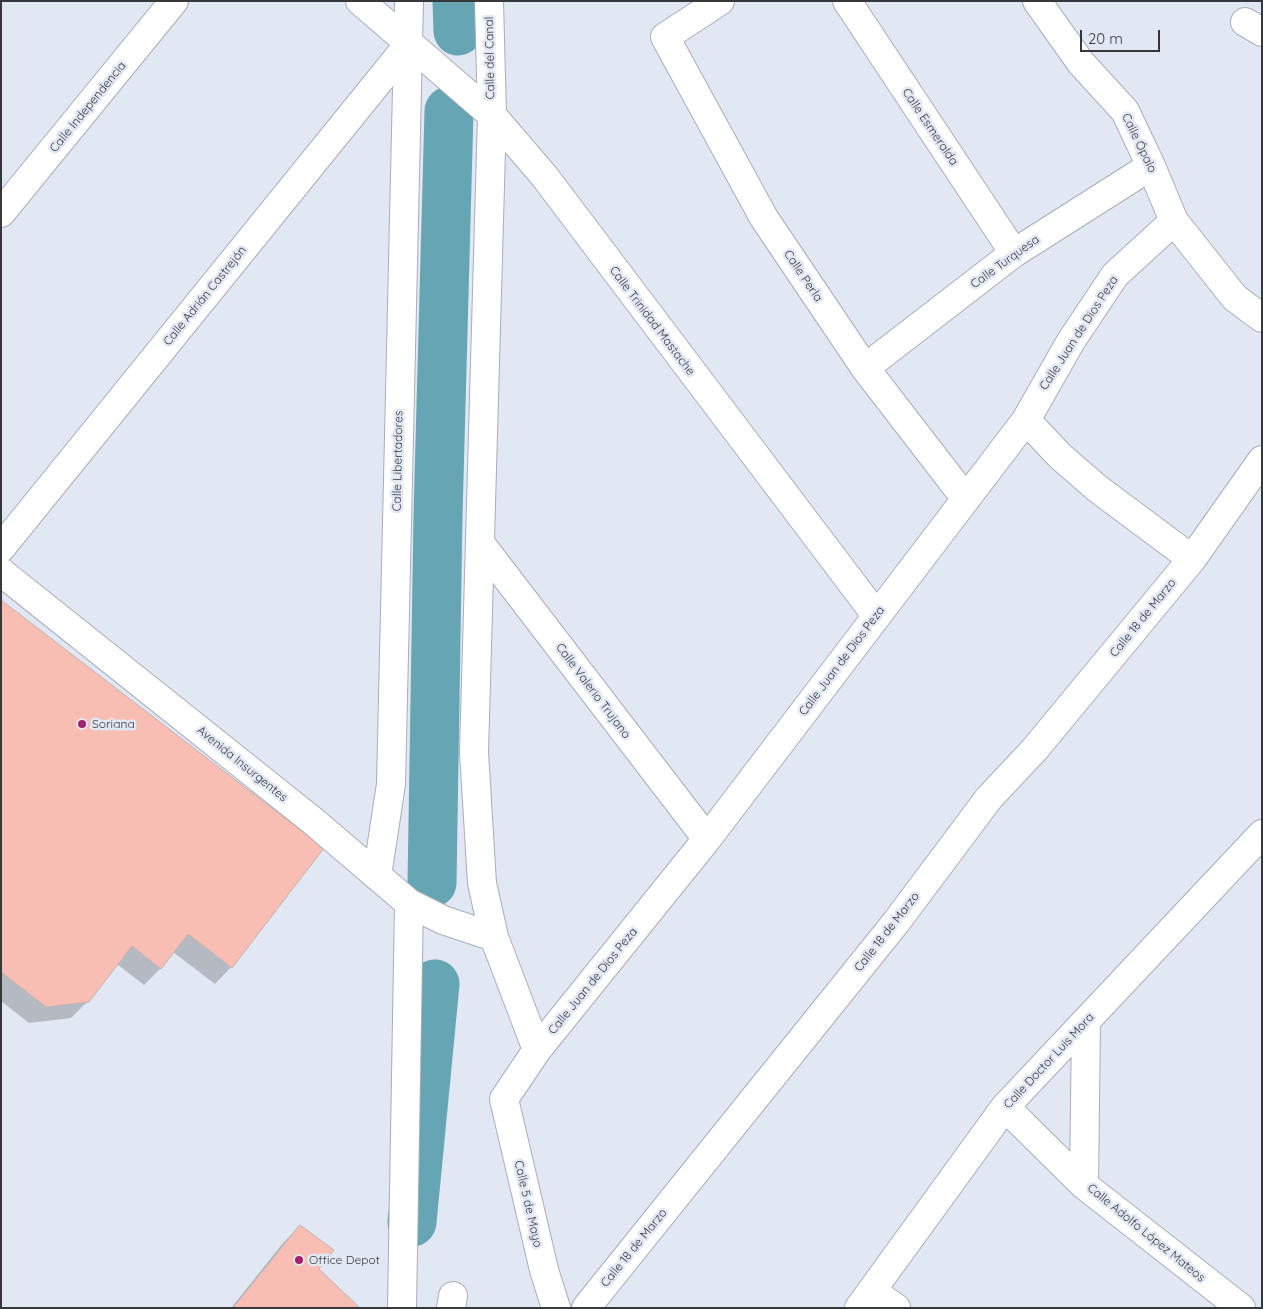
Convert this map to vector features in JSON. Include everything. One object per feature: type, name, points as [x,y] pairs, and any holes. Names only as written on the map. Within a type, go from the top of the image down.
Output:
[{"type":"street","name":"Calle Independencia","points":[[1,213],[174,1]]},
{"type":"street","name":"Calle Trinidad Mastache","points":[[360,1],[492,116],[545,178],[876,615]]},
{"type":"street","points":[[408,44],[409,1]]},
{"type":"street","name":"Calle del Canal","points":[[489,1],[492,116]]},
{"type":"street","name":"Calle Perla","points":[[720,1],[666,37],[764,218],[865,368],[966,499]]},
{"type":"street","name":"Calle Esmeralda","points":[[847,1],[1014,253]]},
{"type":"street","name":"Calle Ópalo","points":[[1037,1],[1081,63],[1125,111],[1151,166],[1174,222],[1235,298],[1262,318]]},
{"type":"street","name":"Calle Adrián Castrejón","points":[[1,548],[408,44]]},
{"type":"street","name":"Calle Libertadores","points":[[377,876],[391,784],[408,44]]},
{"type":"street","points":[[492,116],[474,752],[482,883],[494,937],[537,1050]]},
{"type":"street","name":"Calle Turquesa","points":[[865,368],[1014,253],[1151,166]]},
{"type":"street","name":"Calle Juan de Dios Peza","points":[[504,1099],[537,1050],[707,839],[1026,420],[1071,341],[1115,275],[1174,222]]},
{"type":"street","points":[[1026,420],[1060,456],[1098,489],[1192,559]]},
{"type":"street","name":"Calle 18 de Marzo","points":[[586,1308],[898,921],[989,798],[1035,750],[1192,559],[1262,460]]},
{"type":"street","name":"Calle Valerio Trujano","points":[[480,543],[707,839]]},
{"type":"street","name":"Avenida Insurgentes","points":[[1,572],[313,821],[409,903],[443,920],[494,937]]},
{"type":"street","name":"Calle Doctor Luis Mora","points":[[865,1299],[1005,1107],[1262,834]]},
{"type":"street","points":[[402,1308],[409,903]]},
{"type":"street","name":"Calle Adolfo López Mateos","points":[[1086,1021],[1084,1186],[1241,1308]]},
{"type":"street","name":"Calle 5 de Mayo","points":[[504,1099],[544,1270],[556,1308]]},
{"type":"street","points":[[1005,1107],[1084,1186]]},
{"type":"street","points":[[865,1299],[896,1308]]},
{"type":"street","points":[[1258,1308],[1262,1304]]},
{"type":"building","name":"Soriana","points":[[1,600],[324,848],[232,968],[188,934],[161,969],[132,946],[89,1002],[46,1007],[1,972]]},
{"type":"building","name":"Office Depot","points":[[300,1225],[334,1250],[319,1269],[360,1308],[233,1308]]},
{"type":"waterway","points":[[457,1],[458,31]]},
{"type":"waterway","points":[[432,883],[438,516],[449,111]]},
{"type":"waterway","points":[[412,1222],[435,984]]},
{"type":"place","name":"Soriana","points":[[82,724]]},
{"type":"place","name":"Office Depot","points":[[299,1260]]}]
